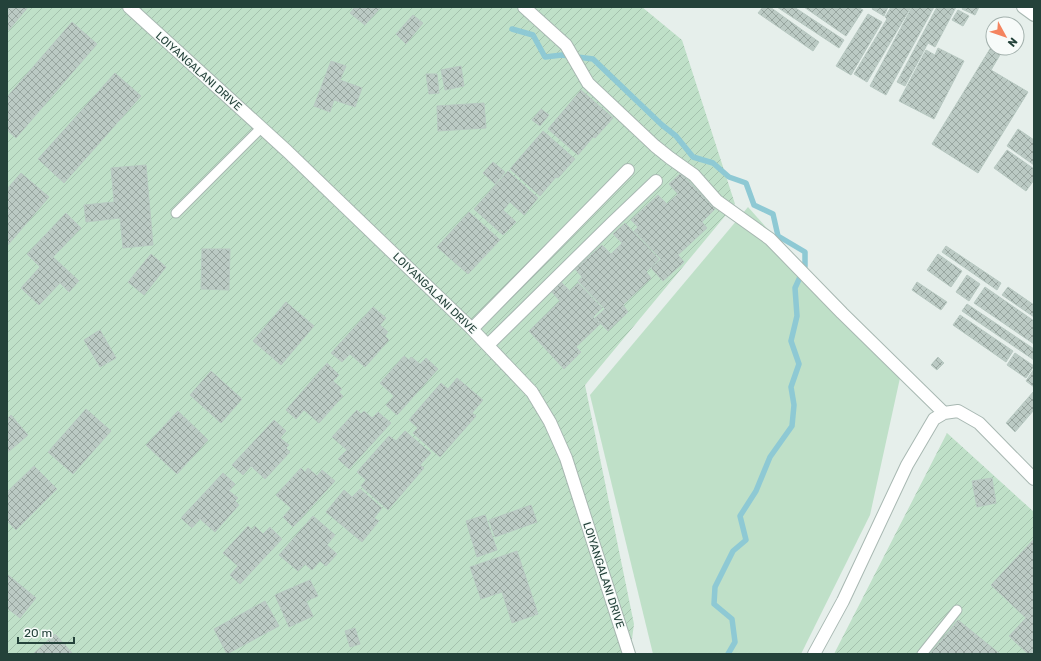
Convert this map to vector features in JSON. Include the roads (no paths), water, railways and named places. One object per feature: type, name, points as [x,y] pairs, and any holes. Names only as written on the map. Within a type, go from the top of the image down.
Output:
[{"type":"street","name":"LOIYANGALANI DRIVE","points":[[129,7],[287,150],[472,329],[532,392],[550,422],[566,458],[628,654]]},
{"type":"street","points":[[524,7],[566,45],[588,83],[655,146],[694,175],[717,201],[770,239],[842,313],[944,413]]},
{"type":"street","points":[[1022,7],[1034,15]]},
{"type":"street","points":[[472,329],[628,170]]},
{"type":"street","points":[[488,345],[656,181]]},
{"type":"street","points":[[814,654],[843,601],[907,465],[934,419],[944,413],[958,411],[979,423],[1034,479]]},
{"type":"lane","points":[[176,213],[261,128]]},
{"type":"lane","points":[[922,654],[957,610]]},
{"type":"waterway","points":[[512,29],[533,35],[545,57],[562,55],[593,59],[662,125],[676,136],[693,157],[713,163],[729,177],[746,183],[754,205],[773,214],[778,236],[805,252],[805,266],[795,288],[797,316],[791,341],[799,364],[791,387],[794,405],[792,426],[770,457],[756,491],[740,516],[746,540],[733,551],[715,587],[714,604],[732,619],[735,642],[728,654]]}]
